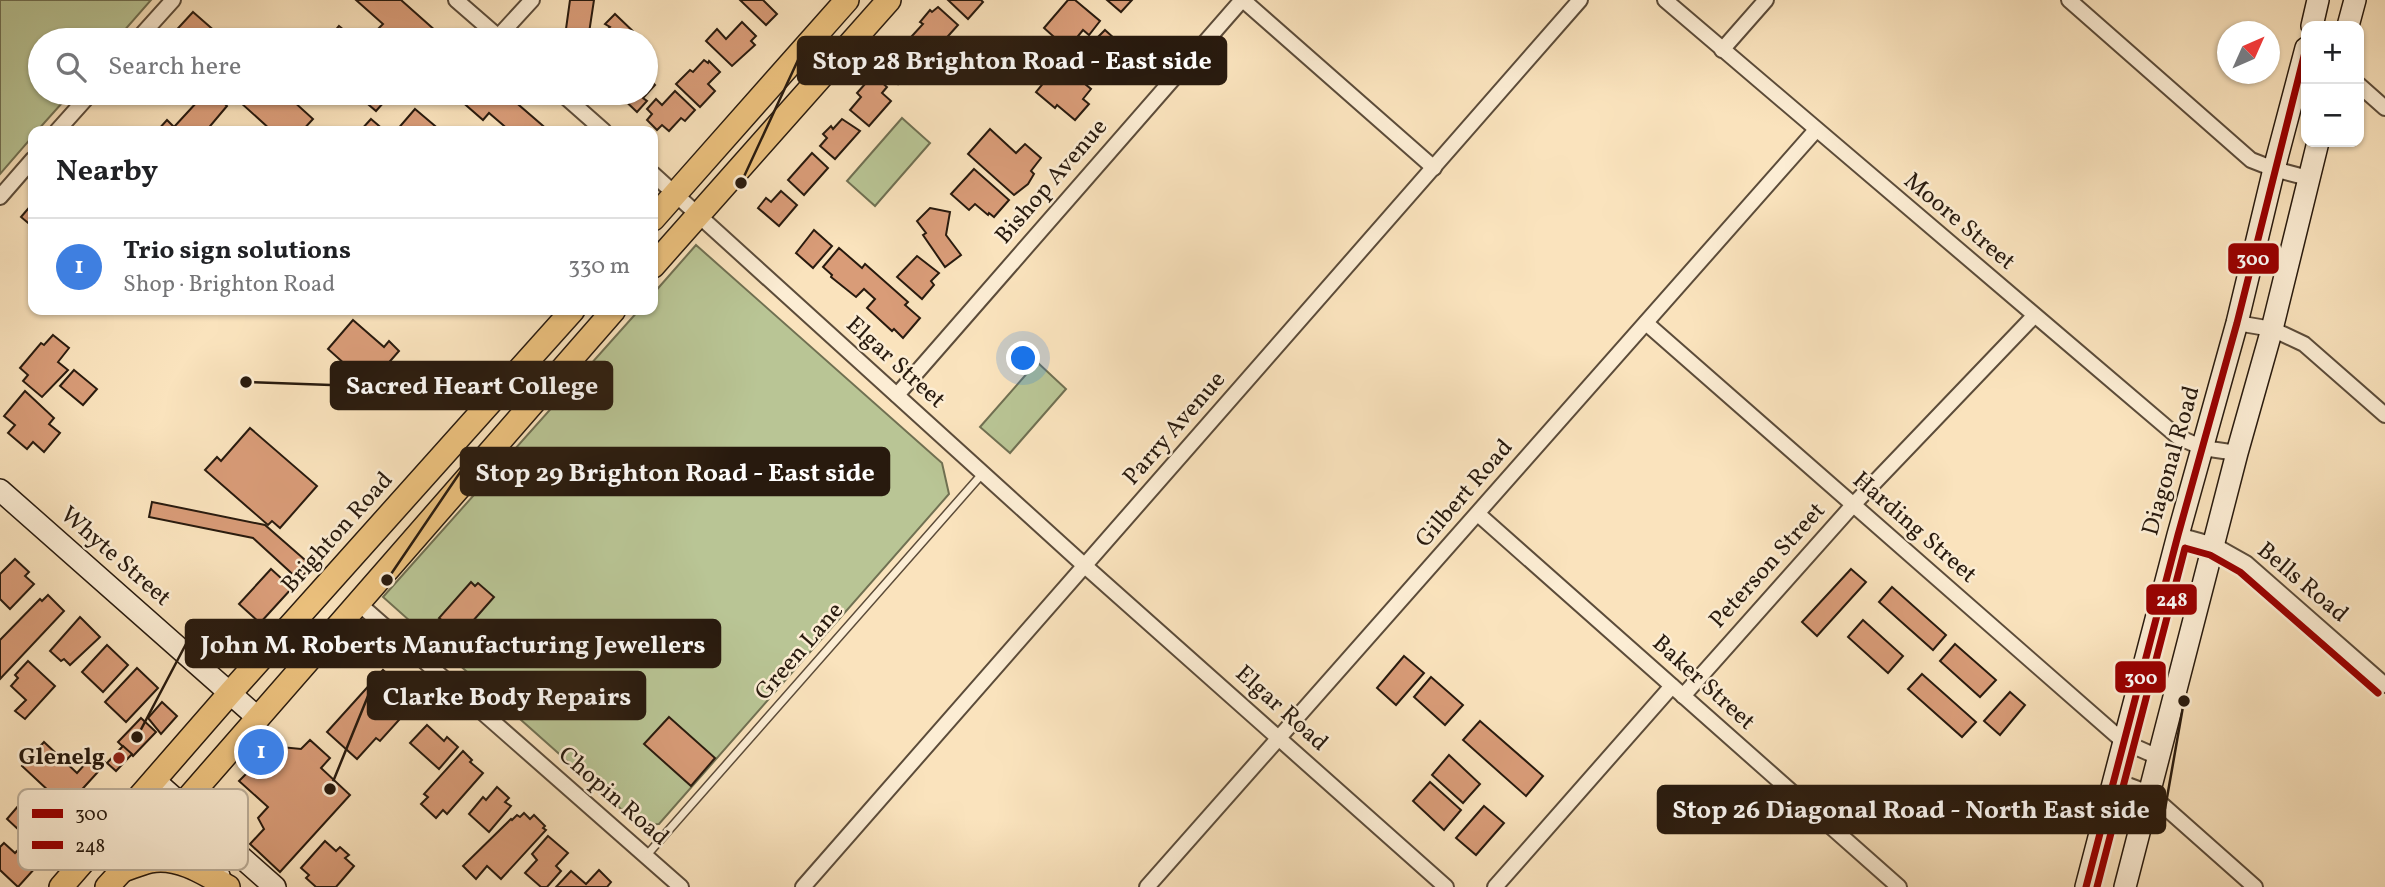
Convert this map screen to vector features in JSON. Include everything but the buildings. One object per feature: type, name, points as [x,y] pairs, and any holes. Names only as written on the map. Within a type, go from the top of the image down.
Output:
[{"type":"main road","points":[[658,213],[847,0]]},
{"type":"main road","points":[[658,260],[889,0]]},
{"type":"main road","points":[[2313,21],[2318,0]]},
{"type":"main road","points":[[2349,21],[2355,0]]},
{"type":"main road","name":"Diagonal Road","points":[[2086,887],[2301,73]]},
{"type":"main road","points":[[2125,887],[2237,453],[2272,329],[2317,147]]},
{"type":"main road","name":"Brighton Road","points":[[148,789],[230,693],[569,315]]},
{"type":"main road","points":[[196,789],[610,315]]},
{"type":"main road","name":"Whyte Street","points":[[0,490],[258,718]]},
{"type":"main road","points":[[155,781],[164,789]]},
{"type":"main road","points":[[248,863],[275,887]]},
{"type":"main road","name":"Brighton Road","points":[[61,887],[76,870]]},
{"type":"main road","points":[[115,879],[133,870]]},
{"type":"main road","points":[[196,870],[230,887]]},
{"type":"main road","points":[[211,870],[230,887]]},
{"type":"street","points":[[148,28],[173,0]]},
{"type":"street","points":[[456,0],[488,28]]},
{"type":"street","points":[[509,28],[532,0]]},
{"type":"street","points":[[1243,0],[1434,168]]},
{"type":"street","name":"Bishop Avenue","points":[[897,395],[1243,0]]},
{"type":"street","name":"Parry Avenue","points":[[803,887],[1580,0]]},
{"type":"street","name":"Moore Street","points":[[1665,0],[2178,437],[2203,448],[2237,453]]},
{"type":"street","points":[[1722,50],[1766,0]]},
{"type":"street","points":[[2069,0],[2251,160],[2308,178]]},
{"type":"street","points":[[2364,89],[2385,108]]},
{"type":"street","points":[[61,126],[80,105]]},
{"type":"street","points":[[575,105],[598,126]]},
{"type":"street","name":"Gilbert Road","points":[[1147,887],[1816,130]]},
{"type":"street","points":[[0,197],[28,165]]},
{"type":"street","name":"Elgar Street","points":[[658,179],[1085,566]]},
{"type":"street","name":"Peterson Street","points":[[1684,696],[1853,505],[2034,316]]},
{"type":"street","name":"Harding Street","points":[[1646,323],[2123,742],[2158,757]]},
{"type":"street","points":[[2237,323],[2272,329],[2304,344],[2385,415]]},
{"type":"street","name":"Baker Street","points":[[1478,514],[1899,887]]},
{"type":"street","name":"Bells Road","points":[[2178,535],[2214,545],[2246,563],[2385,685]]},
{"type":"street","name":"Elgar Road","points":[[1085,566],[1446,887]]},
{"type":"street","name":"Chopin Road","points":[[357,602],[681,887]]},
{"type":"street","points":[[1495,887],[1672,686]]},
{"type":"street","points":[[2114,780],[2149,793],[2255,887]]},
{"type":"lane","name":"Green Lane","points":[[646,856],[984,473]]},
{"type":"green space","points":[[0,0],[151,0],[126,28],[28,28],[28,105],[60,105],[41,126],[28,126],[28,142],[0,174]]},
{"type":"green space","points":[[902,118],[930,143],[875,206],[847,181]]},
{"type":"green space","points":[[696,245],[942,463],[949,494],[659,824],[639,825],[383,597],[635,315],[658,315],[658,288]]},
{"type":"green space","points":[[1037,362],[1066,389],[1010,453],[980,427]]},
{"type":"transit line","name":"300","points":[[2086,887],[2178,535],[2237,323],[2301,68]]},
{"type":"transit line","name":"248","points":[[2097,887],[2185,548],[2210,555],[2240,572],[2378,693]]},
{"type":"place","name":"Stop 28 Brighton Road - East side","points":[[741,183]]},
{"type":"place","name":"Sacred Heart College","points":[[246,382]]},
{"type":"place","name":"Stop 29 Brighton Road - East side","points":[[387,580]]},
{"type":"place","name":"Stop 26 Diagonal Road - North East side","points":[[2184,701]]},
{"type":"place","name":"John M. Roberts Manufacturing Jewellers","points":[[137,737]]},
{"type":"place","name":"Trio sign solutions","points":[[261,752]]},
{"type":"place","name":"Glenelg","points":[[119,758]]},
{"type":"place","name":"Clarke Body Repairs","points":[[330,789]]}]
